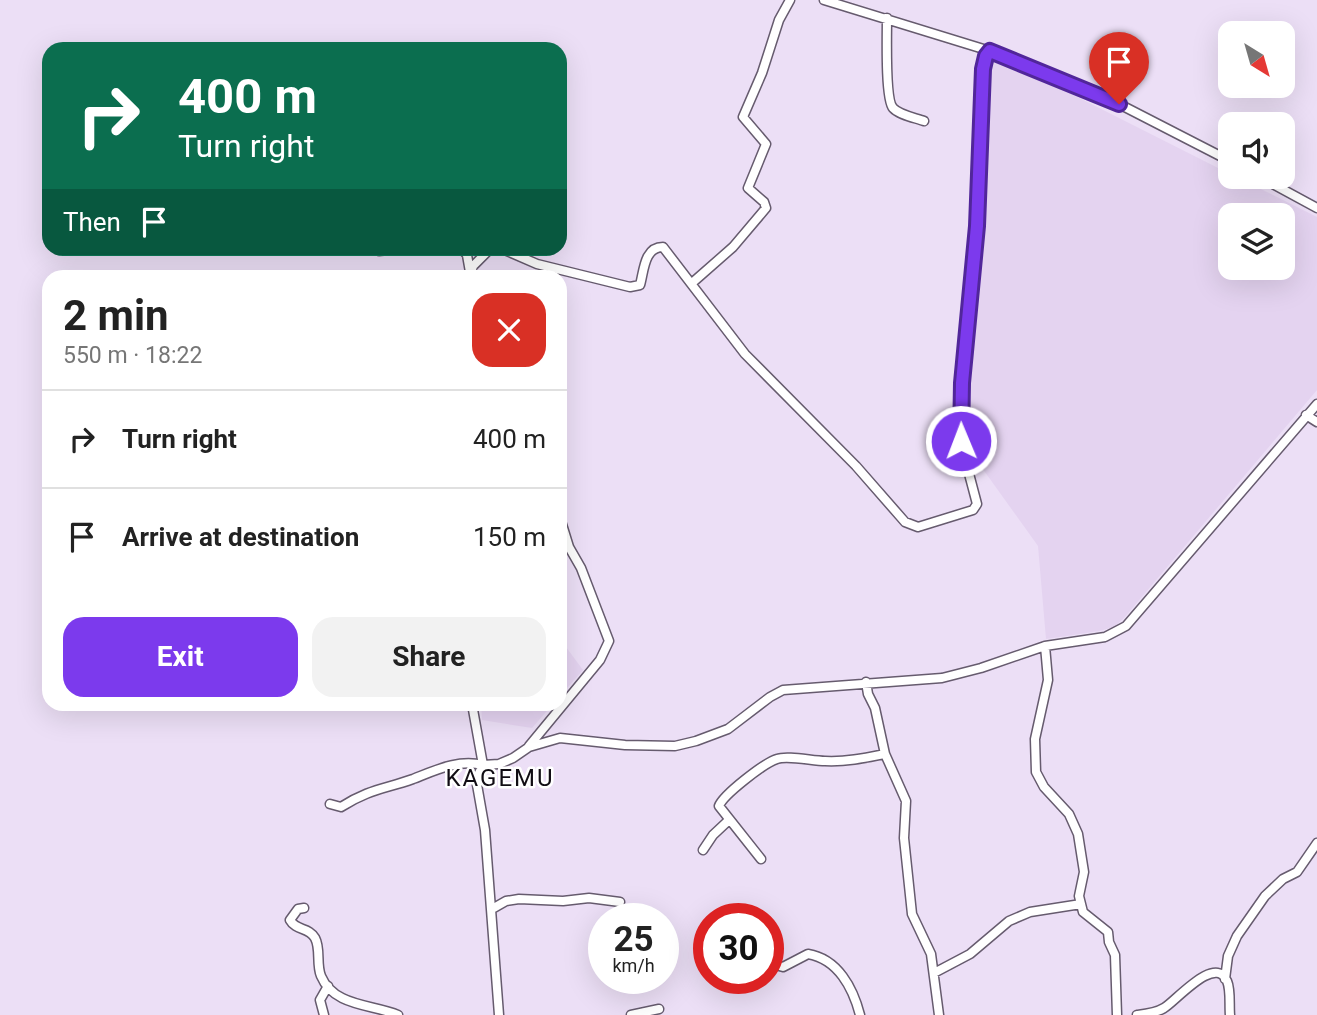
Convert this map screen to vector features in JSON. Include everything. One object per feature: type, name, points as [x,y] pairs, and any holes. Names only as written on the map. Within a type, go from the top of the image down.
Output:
[{"type":"street","points":[[692,284],[733,247],[766,208],[764,202],[748,188],[765,149],[765,142],[743,117],[762,73],[782,12],[790,0]]},
{"type":"street","points":[[824,0],[990,51],[1119,104],[1218,155]]},
{"type":"street","points":[[887,18],[888,90],[891,105],[896,110],[924,121]]},
{"type":"street","points":[[567,271],[630,287],[640,285],[649,253],[661,246],[667,250],[745,354],[856,466],[905,522],[918,527],[974,509],[978,504],[961,441],[962,383],[977,226],[984,64],[990,51]]},
{"type":"street","points":[[1282,189],[1317,208]]},
{"type":"street","points":[[477,261],[478,256]]},
{"type":"street","points":[[472,270],[482,256]]},
{"type":"street","points":[[518,256],[561,270]]},
{"type":"street","points":[[529,747],[560,738],[625,745],[675,746],[705,739],[728,729],[770,696],[783,690],[942,678],[1045,646],[1105,637],[1126,626],[1317,404]]},
{"type":"street","points":[[1306,415],[1317,422]]},
{"type":"street","points":[[567,540],[581,568],[609,640],[600,660],[567,700]]},
{"type":"street","points":[[1045,646],[1048,680],[1035,739],[1036,772],[1040,782],[1075,824],[1084,872],[1079,896],[1083,912],[1108,932],[1115,955],[1117,1015]]},
{"type":"street","points":[[866,682],[885,754],[906,801],[904,838],[912,914],[928,946],[939,1015]]},
{"type":"street","points":[[473,711],[483,765],[476,779],[485,830],[499,1015]]},
{"type":"street","points":[[330,804],[341,807],[365,792],[450,765],[473,762],[483,765],[499,764],[529,747],[558,711]]},
{"type":"street","points":[[761,859],[719,806],[722,800],[776,759],[848,761],[885,754]]},
{"type":"street","points":[[703,850],[713,835],[729,820]]},
{"type":"street","points":[[1225,979],[1228,956],[1237,936],[1265,896],[1283,879],[1297,872],[1317,843]]},
{"type":"street","points":[[492,909],[499,903],[519,900],[562,901],[589,898],[620,902]]},
{"type":"street","points":[[934,973],[970,954],[1009,921],[1030,912],[1081,904]]},
{"type":"street","points":[[304,908],[298,909],[290,920],[297,928],[313,934],[319,968],[328,986],[350,1002],[376,1012],[398,1015]]},
{"type":"street","points":[[784,966],[806,955],[818,956],[842,974],[860,1015]]},
{"type":"street","points":[[1137,1015],[1163,1010],[1209,973],[1216,972],[1228,982],[1230,1015]]},
{"type":"street","points":[[324,1015],[320,1000],[328,986]]},
{"type":"street","points":[[631,1015],[659,1009]]},
{"type":"shaded area","points":[[990,53],[1218,168],[1218,189],[1261,189],[1289,203],[1218,203],[1218,280],[1295,280],[1295,206],[1317,217],[1317,390],[1124,618],[1114,627],[1046,639],[1038,546],[967,447]]},
{"type":"shaded area","points":[[567,648],[583,670],[567,688]]},
{"type":"shaded area","points":[[481,711],[547,711],[532,728],[482,720]]},
{"type":"district","name":"KAGEMU","points":[[500,778]]},
{"type":"route","points":[[961,441],[962,383],[977,226],[983,69],[986,56],[990,51],[1119,104]]}]
